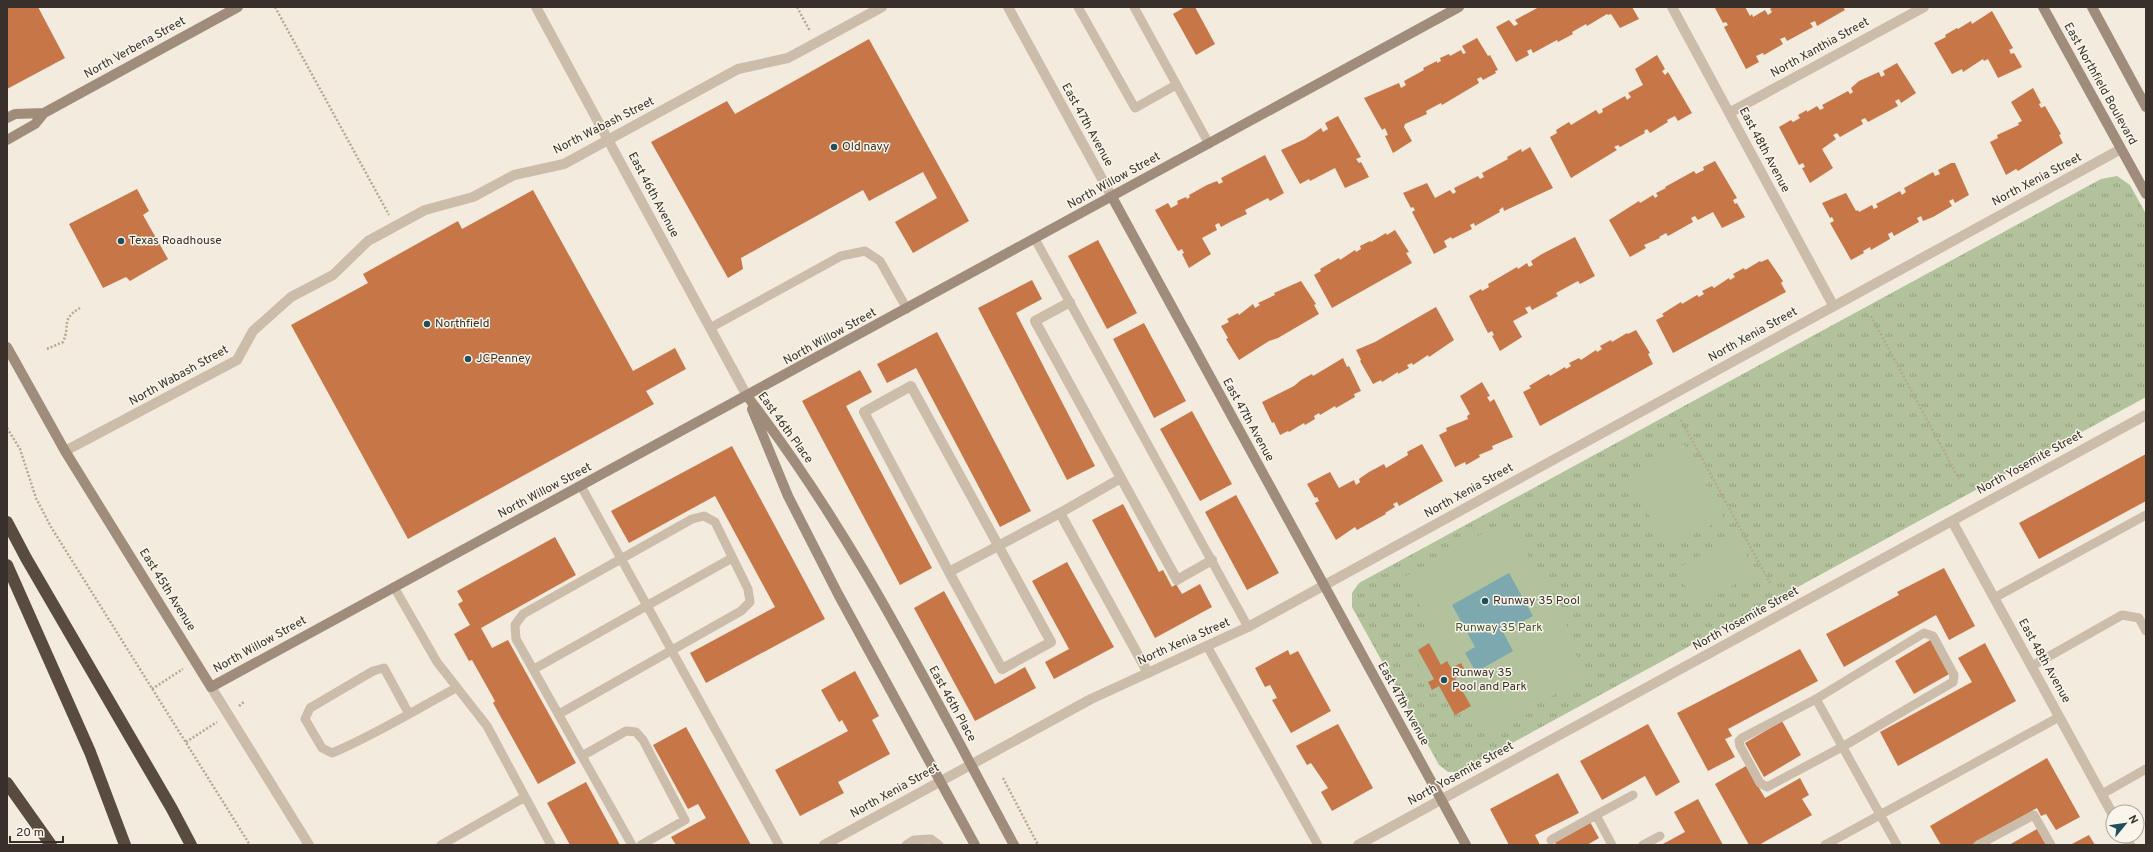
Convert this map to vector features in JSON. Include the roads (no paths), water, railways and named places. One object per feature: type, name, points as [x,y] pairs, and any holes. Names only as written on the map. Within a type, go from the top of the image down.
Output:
[{"type":"highway","points":[[7,522],[26,558],[172,809],[191,845]]},
{"type":"highway","points":[[7,565],[87,745],[125,845]]},
{"type":"highway","points":[[7,783],[51,845]]},
{"type":"street","name":"North Verbena Street","points":[[7,140],[35,124],[44,113],[238,7]]},
{"type":"street","name":"East 46th Avenue","points":[[536,7],[747,396]]},
{"type":"street","name":"North Wabash Street","points":[[65,451],[237,360],[253,332],[291,297],[333,275],[368,241],[395,226],[425,210],[473,197],[514,175],[564,164],[610,141],[738,69],[788,58],[882,7]]},
{"type":"street","name":"East 47th Avenue","points":[[1008,7],[1466,845]]},
{"type":"street","name":"North Willow Street","points":[[212,687],[1459,7]]},
{"type":"street","name":"East 48th Avenue","points":[[1672,7],[1833,305]]},
{"type":"street","name":"North Xanthia Street","points":[[1729,113],[1924,7]]},
{"type":"street","name":"East Northfield Boulevard","points":[[2043,7],[2146,194]]},
{"type":"street","points":[[2092,7],[2146,107]]},
{"type":"street","name":"North Verbena Street","points":[[7,118],[15,114],[44,113]]},
{"type":"street","name":"North Xenia Street","points":[[824,845],[1084,702],[1248,627],[1833,305],[2121,149]]},
{"type":"street","points":[[1070,302],[1035,322],[1177,580],[1212,560]]},
{"type":"street","name":"East 45th Avenue","points":[[7,347],[65,451],[309,845]]},
{"type":"street","points":[[911,386],[1051,642],[1002,669],[949,572],[864,412],[911,386]]},
{"type":"street","name":"East 46th Place","points":[[747,396],[772,430],[865,570],[1014,845]]},
{"type":"street","name":"East 46th Place","points":[[747,396],[788,496],[838,594],[975,845]]},
{"type":"street","name":"North Yosemite Street","points":[[1364,844],[1441,800],[2146,415]]},
{"type":"street","points":[[949,572],[1121,478]]},
{"type":"street","points":[[1060,512],[1148,673]]},
{"type":"street","name":"East 48th Avenue","points":[[1952,521],[2107,804]]},
{"type":"lane","points":[[1078,7],[1135,108],[1176,85]]},
{"type":"lane","points":[[1134,7],[1208,144]]},
{"type":"lane","points":[[1035,239],[1248,627]]},
{"type":"lane","points":[[710,328],[841,256],[866,251],[880,261],[907,309]]},
{"type":"lane","points":[[581,486],[778,845]]},
{"type":"lane","points":[[1994,598],[2146,515]]},
{"type":"lane","points":[[559,714],[741,611],[750,602],[748,589],[715,522],[704,516],[692,519],[622,560],[523,614],[515,625],[516,638],[632,845]]},
{"type":"lane","points":[[534,669],[732,558]]},
{"type":"lane","points":[[394,587],[437,662],[487,726],[551,845]]},
{"type":"lane","points":[[2032,666],[2122,615],[2139,618],[2146,631]]},
{"type":"lane","points":[[1924,633],[1933,636],[1954,675],[1953,682],[1842,747],[1767,786],[1760,783],[1739,742],[1816,699],[1924,633]]},
{"type":"lane","points":[[1208,646],[1318,845]]},
{"type":"lane","points":[[409,714],[384,668],[373,671],[310,708],[306,719],[322,748],[332,753],[409,714],[456,688]]},
{"type":"lane","points":[[1816,699],[1897,845]]},
{"type":"lane","points":[[1825,845],[2060,716]]},
{"type":"lane","points":[[582,756],[626,731],[636,732],[643,740],[685,820],[641,845]]},
{"type":"lane","points":[[2102,794],[2146,769]]},
{"type":"lane","points":[[1551,840],[1633,795]]},
{"type":"lane","points":[[441,845],[525,797]]},
{"type":"lane","points":[[1596,815],[1612,845]]},
{"type":"lane","points":[[1978,845],[2034,815],[2051,845]]},
{"type":"lane","points":[[1643,845],[1660,836]]},
{"type":"lane","points":[[906,845],[914,840],[931,839],[939,845]]},
{"type":"water","name":"Runway 35 Pool","points":[[1509,573],[1533,616],[1503,632],[1513,651],[1476,672],[1465,653],[1475,647],[1452,605]]},
{"type":"place","name":"Old navy","points":[[834,147]]},
{"type":"place","name":"Texas Roadhouse","points":[[121,241]]},
{"type":"place","name":"Northfield","points":[[427,324]]},
{"type":"place","name":"JCPenney","points":[[468,359]]},
{"type":"place","name":"Runway 35 Pool","points":[[1485,601]]},
{"type":"place","name":"Runway 35 Pool and Park","points":[[1444,680]]},
{"type":"park label","name":"Runway 35 Park","points":[[1499,628]]}]
